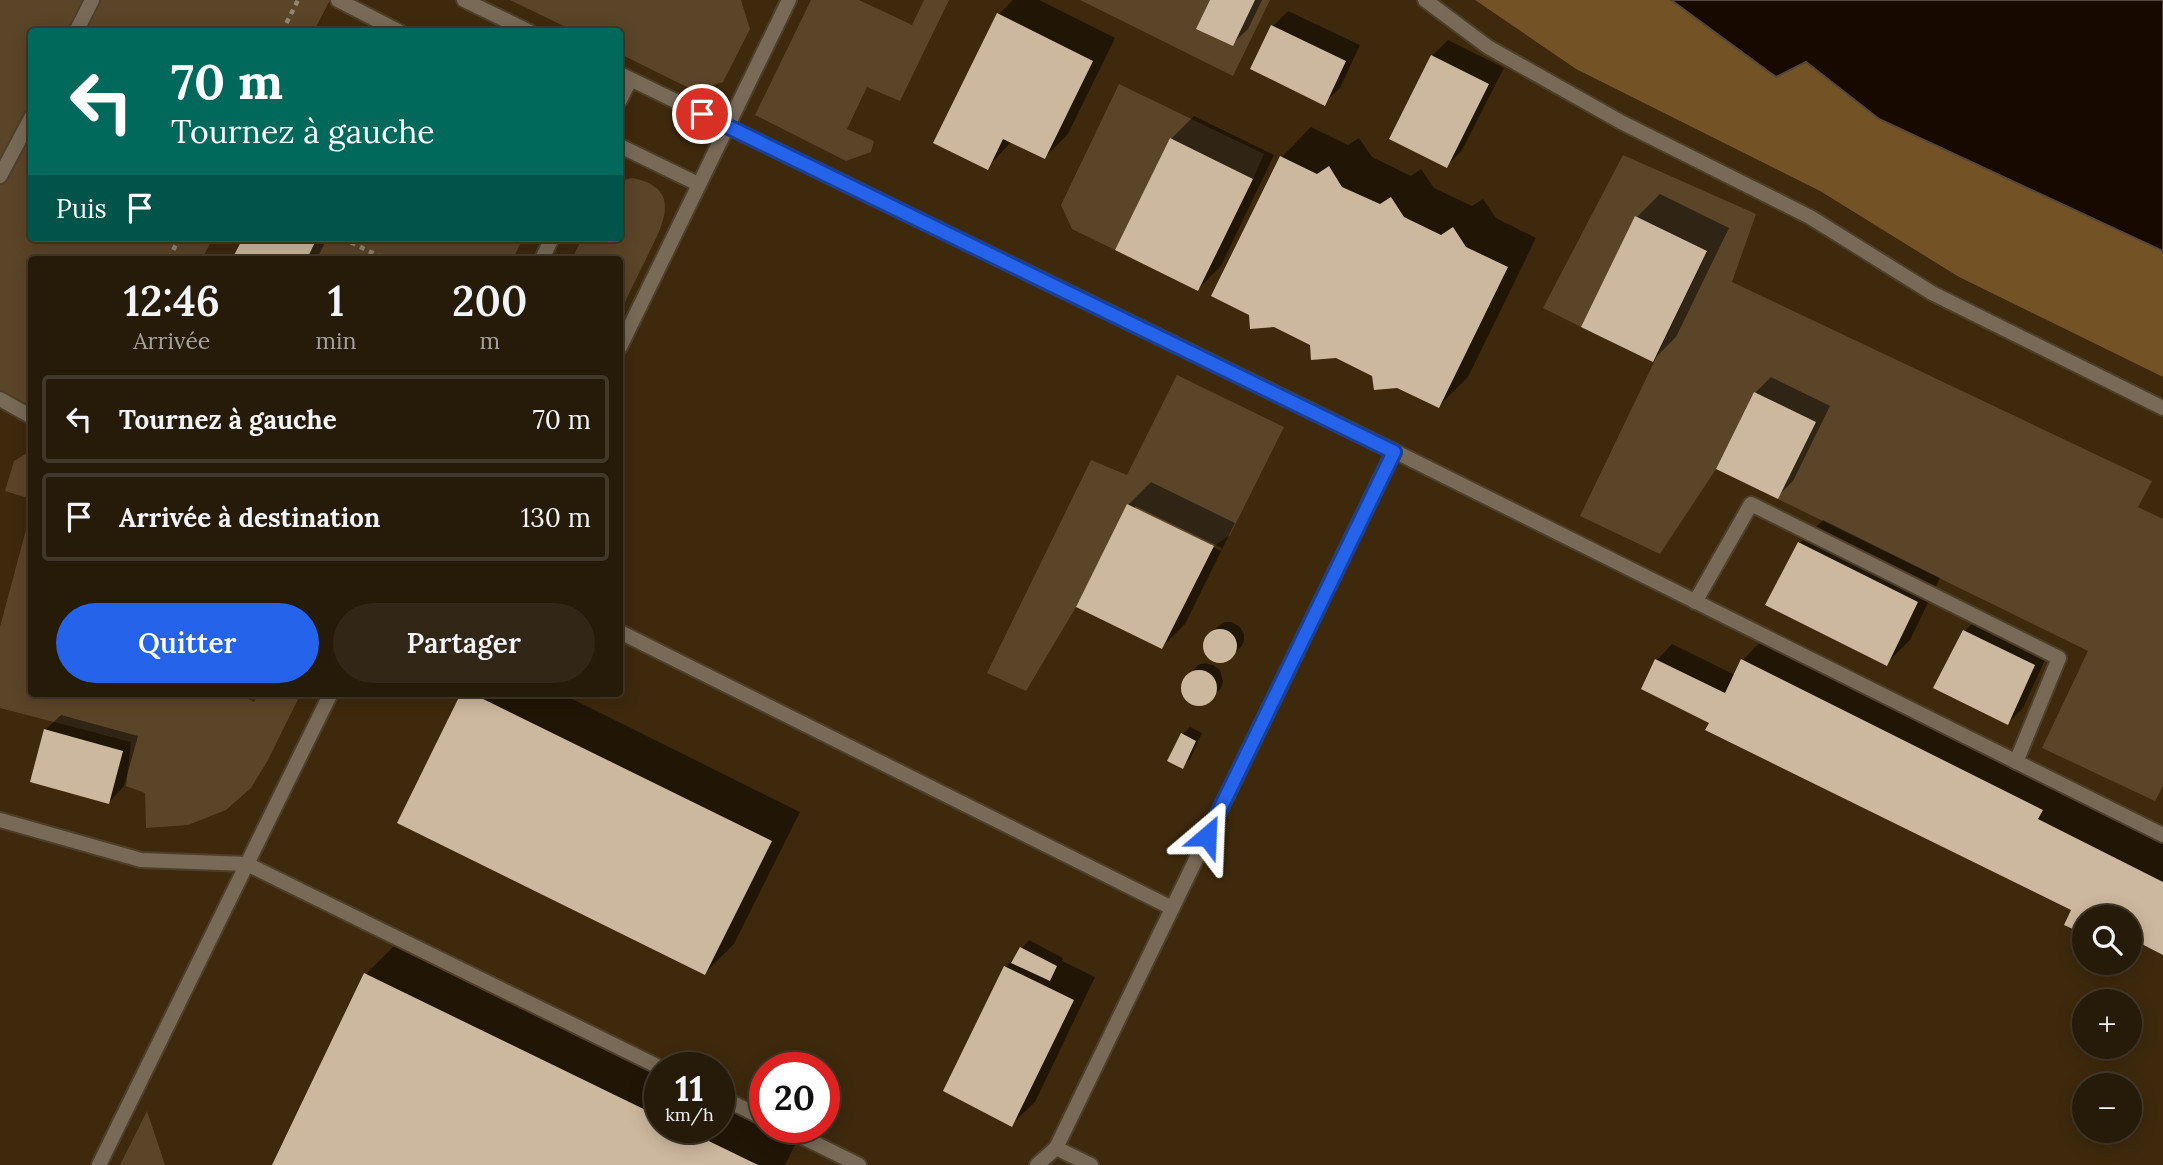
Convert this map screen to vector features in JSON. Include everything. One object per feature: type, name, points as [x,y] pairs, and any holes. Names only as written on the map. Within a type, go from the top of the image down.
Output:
[{"type":"lane","points":[[78,28],[92,0]]},
{"type":"lane","points":[[338,0],[392,28]]},
{"type":"lane","points":[[464,0],[522,28]]},
{"type":"lane","points":[[623,340],[789,0]]},
{"type":"lane","points":[[1425,0],[1488,47],[1621,122],[1811,217],[1932,293],[2163,408]]},
{"type":"lane","points":[[625,77],[1394,452],[2163,835]]},
{"type":"lane","points":[[0,176],[28,124]]},
{"type":"lane","points":[[623,147],[698,184]]},
{"type":"lane","points":[[0,399],[28,415]]},
{"type":"lane","points":[[1037,1165],[1056,1148],[1394,452]]},
{"type":"lane","points":[[1695,602],[1751,504],[2010,633],[2059,658],[2016,762]]},
{"type":"lane","points":[[623,634],[1172,908]]},
{"type":"lane","points":[[99,1165],[329,697]]},
{"type":"lane","points":[[0,820],[141,860],[247,864],[644,1060]]},
{"type":"lane","points":[[814,1143],[859,1165]]},
{"type":"lane","points":[[1056,1148],[1091,1165]]},
{"type":"path","points":[[284,28],[298,0]]},
{"type":"path","points":[[350,242],[379,256]]},
{"type":"shaded area","points":[[0,0],[1475,0],[1576,69],[1820,191],[1959,277],[2163,377],[2163,1165],[0,1165]]},
{"type":"shaded area","points":[[0,0],[330,0],[316,28],[28,28],[28,242],[211,242],[204,256],[28,256],[28,415],[0,399]]},
{"type":"shaded area","points":[[510,0],[741,0],[750,29],[723,82],[695,91],[623,55],[623,28],[568,28]]},
{"type":"shaded area","points":[[811,0],[859,0],[912,25],[924,0],[949,0],[900,101],[867,87],[847,129],[874,141],[871,152],[846,161],[755,115]]},
{"type":"shaded area","points":[[1080,0],[1270,0],[1233,76]]},
{"type":"shaded area","points":[[1475,0],[1671,0],[1776,77],[1806,62],[1879,119],[2163,251],[2163,377],[1959,277],[1820,191],[1576,69]]},
{"type":"shaded area","points":[[1671,0],[2163,0],[2163,251],[1879,119],[1806,62],[1776,77]]},
{"type":"shaded area","points":[[1119,84],[1264,154],[1253,179],[1170,138],[1115,250],[1072,229],[1061,205]]},
{"type":"shaded area","points":[[1623,155],[1756,214],[1732,282],[2152,481],[2138,507],[2163,519],[2163,786],[2155,801],[2042,748],[2088,651],[1778,499],[1815,422],[1754,392],[1716,469],[1660,554],[1580,516],[1707,252],[1635,216],[1581,327],[1543,308]]},
{"type":"shaded area","points":[[632,178],[659,190],[664,199],[665,210],[658,234],[623,307],[623,256],[573,256],[580,242],[623,242],[623,180]]},
{"type":"shaded area","points":[[315,242],[521,242],[514,256],[308,256]]},
{"type":"shaded area","points":[[1177,375],[1284,427],[1230,535],[1214,546],[1127,504],[1076,607],[1026,691],[987,673],[1091,460],[1127,475]]},
{"type":"shaded area","points":[[28,453],[28,498],[5,491],[14,461]]},
{"type":"shaded area","points":[[28,522],[28,697],[245,697],[254,702],[257,697],[299,697],[251,788],[226,810],[188,825],[146,828],[145,793],[126,786],[131,742],[0,708],[0,627]]},
{"type":"shaded area","points":[[147,1111],[165,1165],[120,1165]]},
{"type":"building","points":[[1210,0],[1255,0],[1233,46],[1196,29]]},
{"type":"building","points":[[997,13],[1093,61],[1045,159],[1003,139],[988,170],[933,143]]},
{"type":"building","points":[[1271,25],[1346,61],[1325,106],[1250,69]]},
{"type":"building","points":[[1431,55],[1489,84],[1447,168],[1389,139]]},
{"type":"building","points":[[1170,138],[1253,179],[1198,291],[1115,250]]},
{"type":"building","points":[[1280,156],[1317,174],[1329,166],[1342,187],[1380,204],[1391,197],[1404,217],[1441,235],[1453,227],[1466,247],[1508,267],[1439,408],[1397,388],[1374,390],[1372,376],[1336,358],[1311,360],[1310,345],[1274,327],[1250,329],[1249,315],[1211,296]]},
{"type":"building","points":[[1635,216],[1707,251],[1653,362],[1581,327]]},
{"type":"building","points":[[241,242],[315,242],[308,256],[234,256]]},
{"type":"building","points":[[1754,392],[1816,422],[1778,499],[1716,469]]},
{"type":"building","points":[[1127,504],[1214,546],[1162,649],[1076,607]]},
{"type":"building","points":[[1798,542],[1918,602],[1887,666],[1765,605]]},
{"type":"building","points":[[1220,629],[1232,634],[1237,646],[1232,658],[1220,663],[1208,658],[1203,646],[1208,634]]},
{"type":"building","points":[[1963,630],[2035,665],[2008,725],[1933,688]]},
{"type":"building","points":[[1655,659],[1725,693],[1741,659],[2043,810],[2038,819],[2163,882],[2163,955],[2142,944],[2142,905],[2072,905],[2072,929],[2064,925],[2071,910],[1705,730],[1709,723],[1641,689]]},
{"type":"building","points":[[1199,670],[1212,675],[1217,688],[1212,701],[1199,706],[1186,701],[1181,688],[1186,675]]},
{"type":"building","points":[[459,697],[479,697],[772,841],[705,975],[397,823]]},
{"type":"building","points":[[44,729],[123,751],[109,804],[30,782]]},
{"type":"building","points":[[1181,733],[1196,741],[1183,769],[1167,761]]},
{"type":"building","points":[[1020,947],[1057,966],[1050,981],[1011,963]]},
{"type":"building","points":[[1004,966],[1074,1000],[1012,1127],[943,1091]]},
{"type":"building","points":[[364,973],[644,1109],[644,1143],[713,1143],[758,1165],[272,1165]]},
{"type":"route","points":[[702,114],[1394,452],[1207,836]]}]
